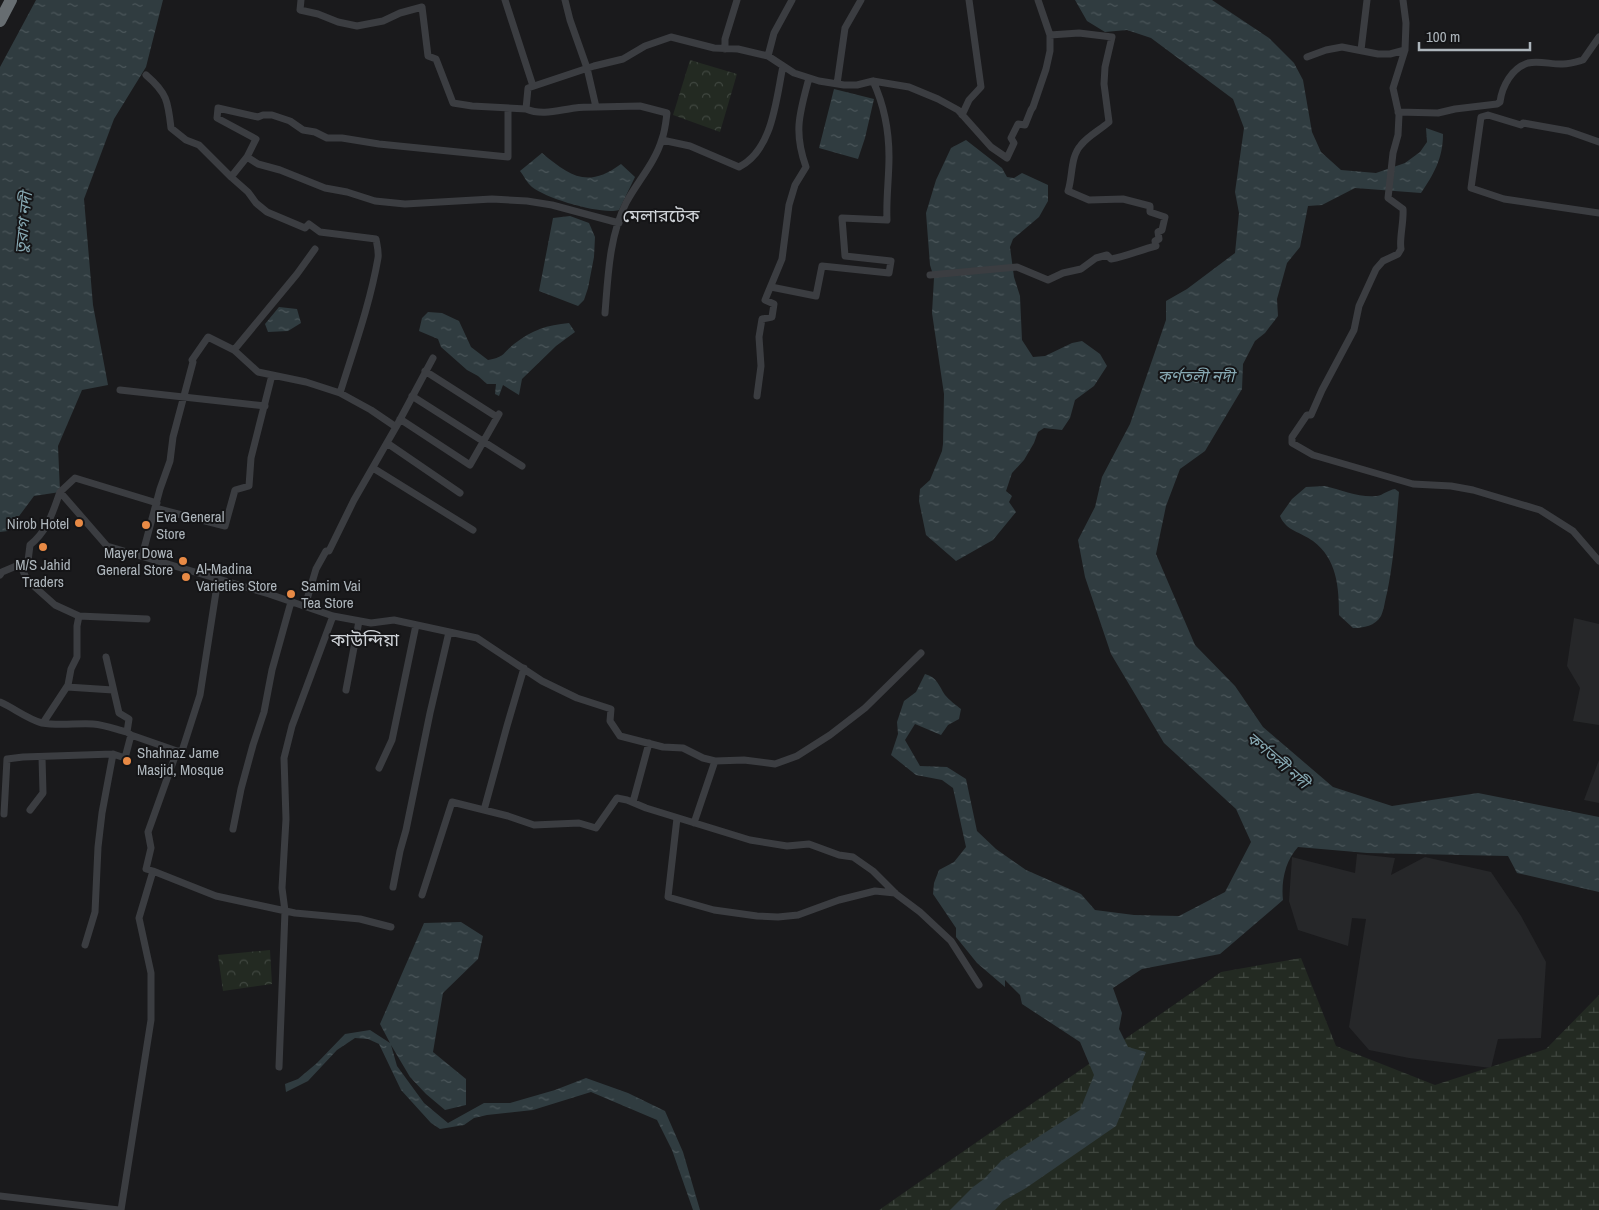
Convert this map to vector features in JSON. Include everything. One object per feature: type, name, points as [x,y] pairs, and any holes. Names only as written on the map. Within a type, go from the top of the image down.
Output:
[{"type":"highway","points":[[0,21],[12,0]]},
{"type":"street","points":[[301,0],[300,10],[357,26],[383,21],[422,3],[428,56],[436,59],[453,102],[472,106],[508,108],[533,112],[575,108],[640,106],[667,113],[662,140],[625,204],[614,236],[608,274],[605,313]]},
{"type":"street","points":[[505,0],[533,86]]},
{"type":"street","points":[[565,0],[587,68],[596,107]]},
{"type":"street","points":[[725,49],[725,39],[736,0]]},
{"type":"street","points":[[768,56],[774,32],[792,0]]},
{"type":"street","points":[[837,84],[845,28],[861,0]]},
{"type":"street","points":[[962,116],[969,100],[981,87],[969,0]]},
{"type":"street","points":[[526,110],[528,88],[587,68],[623,59],[645,46],[671,37],[714,48],[738,49],[768,56],[794,73],[837,84],[856,85],[873,81],[909,87],[958,110],[991,147],[1007,158],[1014,143],[1011,138],[1018,124],[1025,125],[1038,94],[1050,51],[1050,35],[1038,0]]},
{"type":"street","points":[[1361,50],[1367,0]]},
{"type":"street","points":[[1403,0],[1406,23],[1404,50],[1393,88],[1398,112],[1398,135],[1393,153],[1388,198],[1403,209],[1401,249],[1398,254],[1383,261],[1376,268],[1359,306],[1354,330],[1311,415],[1307,415],[1292,437],[1292,443],[1313,455],[1413,484],[1451,486],[1473,490],[1540,510],[1573,531],[1599,561]]},
{"type":"street","points":[[930,275],[1017,268],[1048,280],[1062,273],[1081,269],[1096,258],[1107,256],[1111,259],[1137,252],[1140,249],[1156,246],[1156,241],[1159,239],[1158,232],[1162,230],[1165,217],[1149,211],[1150,206],[1123,198],[1089,200],[1068,191],[1071,169],[1080,145],[1109,122],[1104,84],[1104,67],[1112,37],[1078,33],[1050,35]]},
{"type":"street","points":[[1398,112],[1438,113],[1455,108],[1497,104],[1500,102],[1501,94],[1507,81],[1516,69],[1529,63],[1565,64],[1582,60],[1599,37]]},
{"type":"street","points":[[1307,57],[1326,50],[1342,47],[1378,54],[1390,54],[1404,50]]},
{"type":"street","points":[[662,140],[690,146],[739,167],[747,163],[761,148],[768,133],[783,66]]},
{"type":"street","points":[[146,75],[161,88],[169,107],[172,128],[186,140],[199,145],[267,212],[305,228],[308,224],[320,232],[376,239],[378,257],[366,311],[361,332],[340,392]]},
{"type":"street","points":[[757,396],[761,366],[759,337],[762,319],[772,317],[774,304],[765,300],[782,260],[789,204],[795,185],[806,167],[799,149],[798,128],[801,107],[809,78]]},
{"type":"street","points":[[770,287],[816,296],[822,266],[889,272],[891,261],[845,256],[842,218],[887,220],[886,198],[889,157],[885,118],[881,100],[873,81]]},
{"type":"street","points":[[231,177],[247,157],[256,140],[217,118],[218,108],[258,117],[272,115],[290,121],[303,130],[316,132],[327,138],[342,138],[379,144],[508,158],[508,108]]},
{"type":"street","points":[[1599,142],[1568,131],[1523,123],[1521,125],[1488,115],[1481,117],[1471,188],[1504,199],[1599,213]]},
{"type":"street","points":[[247,157],[258,164],[280,170],[325,188],[347,192],[375,201],[405,204],[492,199],[527,200],[552,204],[619,223]]},
{"type":"street","points":[[234,350],[297,274],[315,249]]},
{"type":"street","points":[[142,556],[170,461],[173,437],[192,360],[208,337],[234,350],[258,372],[306,382],[340,392],[396,427]]},
{"type":"street","points":[[305,606],[316,569],[326,551],[329,552],[354,500],[387,444],[433,358]]},
{"type":"street","points":[[400,419],[470,465],[498,416],[425,371]]},
{"type":"street","points":[[0,575],[2,572],[28,561],[30,545],[47,526],[60,492],[75,478],[156,506],[224,526],[234,490],[249,486],[251,458],[272,375]]},
{"type":"street","points":[[120,390],[264,406]]},
{"type":"street","points":[[412,396],[522,466]]},
{"type":"street","points":[[387,444],[460,493]]},
{"type":"street","points":[[373,468],[473,530]]},
{"type":"street","points":[[60,492],[107,546],[333,616],[372,624],[394,620],[477,638],[542,681],[577,698],[611,709],[610,721],[620,736],[663,747],[683,748],[703,758],[715,761],[744,760],[775,764],[797,756],[830,736],[865,708],[921,653]]},
{"type":"street","points":[[20,564],[27,580],[55,605],[79,616],[147,619]]},
{"type":"street","points":[[0,702],[11,706],[29,718],[43,723],[100,724],[177,751],[182,751],[200,695],[218,579]]},
{"type":"street","points":[[233,829],[241,789],[264,712],[272,670],[291,602]]},
{"type":"street","points":[[43,723],[67,687],[71,669],[77,657],[77,626],[79,616]]},
{"type":"street","points":[[279,1067],[285,911],[282,888],[286,819],[284,758],[292,726],[333,616]]},
{"type":"street","points":[[346,690],[359,621]]},
{"type":"street","points":[[379,768],[392,740],[416,625]]},
{"type":"street","points":[[393,887],[449,632]]},
{"type":"street","points":[[4,814],[7,759],[113,754],[125,758],[129,734],[129,719],[119,713],[106,657]]},
{"type":"street","points":[[484,810],[524,668]]},
{"type":"street","points":[[67,687],[113,690]]},
{"type":"street","points":[[633,802],[649,743]]},
{"type":"street","points":[[177,751],[148,832],[151,848],[146,869],[216,896],[285,911],[360,919],[391,927]]},
{"type":"street","points":[[85,945],[95,912],[98,847],[113,754]]},
{"type":"street","points":[[30,810],[43,793],[42,757]]},
{"type":"street","points":[[694,823],[715,761]]},
{"type":"street","points":[[422,895],[452,802],[534,826],[578,823],[596,828],[618,798],[750,840],[787,846],[809,844],[839,855],[853,857],[873,871],[896,894],[920,912],[951,941],[979,985]]},
{"type":"street","points":[[677,818],[668,897],[714,910],[757,916],[778,916],[798,915],[839,900],[875,891],[896,894]]},
{"type":"street","points":[[0,1196],[120,1210],[151,1020],[151,973],[139,918],[153,872]]},
{"type":"shaded area","points":[[1574,618],[1599,624],[1599,725],[1573,721],[1580,688],[1567,666]]},
{"type":"shaded area","points":[[1599,760],[1599,803],[1584,800]]},
{"type":"shaded area","points":[[1357,854],[1395,858],[1391,875],[1425,857],[1491,872],[1521,916],[1546,962],[1541,1038],[1498,1039],[1491,1068],[1409,1058],[1369,1050],[1349,1027],[1366,919],[1352,918],[1348,946],[1298,930],[1289,901],[1292,857],[1355,873]]},
{"type":"green space","points":[[690,60],[737,74],[720,132],[673,115]]},
{"type":"green space","points":[[270,950],[272,984],[223,991],[218,955]]},
{"type":"green space","points":[[1301,958],[1336,1046],[1435,1085],[1546,1049],[1599,995],[1599,1210],[879,1210],[1221,972]]},
{"type":"water","name":"তুরাগ নদী","points":[[36,0],[163,0],[146,67],[114,119],[84,199],[93,305],[108,385],[82,390],[58,446],[60,492],[34,496],[8,531],[0,532],[0,67]]},
{"type":"water","name":"কর্ণতলী নদী","points":[[1075,0],[1212,0],[1269,38],[1294,63],[1303,80],[1312,132],[1321,152],[1341,170],[1376,173],[1405,163],[1420,152],[1427,142],[1426,128],[1443,134],[1443,143],[1437,165],[1421,193],[1355,188],[1322,205],[1308,206],[1300,247],[1287,263],[1277,299],[1278,316],[1265,333],[1255,341],[1243,364],[1242,389],[1205,451],[1180,469],[1166,506],[1156,554],[1195,645],[1235,686],[1263,727],[1333,787],[1392,806],[1478,793],[1599,817],[1599,892],[1517,873],[1508,856],[1367,853],[1298,847],[1290,859],[1285,872],[1283,900],[1220,954],[1142,969],[1113,988],[1122,1013],[1119,1029],[1128,1047],[1146,1052],[1116,1126],[1026,1188],[1003,1201],[995,1210],[950,1210],[1001,1161],[1080,1110],[1094,1075],[1080,1042],[1022,1004],[1020,995],[1005,980],[1005,987],[977,963],[956,937],[956,928],[933,894],[934,883],[939,870],[954,862],[966,847],[953,788],[942,780],[916,775],[891,755],[898,734],[897,722],[904,701],[916,692],[925,674],[935,680],[947,697],[961,709],[959,719],[948,725],[941,735],[915,724],[905,740],[920,766],[947,767],[966,779],[977,831],[996,849],[1026,870],[1081,894],[1095,910],[1134,915],[1179,916],[1225,892],[1251,842],[1236,809],[1164,743],[1111,654],[1085,577],[1078,540],[1095,507],[1102,477],[1130,424],[1166,320],[1166,301],[1187,289],[1235,253],[1239,213],[1235,192],[1244,128],[1233,99],[1151,38],[1127,30],[1105,32],[1087,21]]},
{"type":"water","points":[[834,89],[874,99],[858,159],[819,148]]},
{"type":"water","points":[[966,140],[1002,168],[1007,177],[1014,178],[1022,173],[1048,185],[1048,201],[1039,217],[1013,239],[1010,247],[1014,277],[1020,296],[1022,340],[1033,357],[1045,356],[1072,343],[1082,341],[1100,354],[1107,366],[1094,386],[1075,400],[1070,418],[1062,430],[1044,428],[1038,432],[1024,460],[1012,473],[1006,491],[1012,496],[1009,502],[1016,512],[993,540],[956,561],[926,535],[919,501],[920,489],[930,480],[943,444],[944,394],[932,313],[934,278],[930,265],[926,213],[936,180],[951,148]]},
{"type":"water","points":[[542,153],[561,168],[579,177],[598,176],[609,172],[621,164],[635,177],[619,210],[600,210],[575,205],[539,192],[530,185],[520,171]]},
{"type":"water","points":[[570,216],[589,223],[595,237],[594,257],[588,288],[584,300],[578,306],[539,291],[553,218]]},
{"type":"water","points":[[279,307],[297,309],[301,323],[288,331],[268,332],[265,324]]},
{"type":"water","points":[[428,312],[442,313],[459,321],[471,347],[488,360],[501,356],[521,339],[547,327],[569,323],[575,332],[556,346],[522,379],[519,395],[503,385],[499,396],[495,394],[496,384],[487,384],[467,370],[441,347],[438,339],[419,331],[422,318]]},
{"type":"water","points":[[1325,486],[1364,496],[1377,496],[1395,489],[1399,492],[1393,556],[1384,608],[1379,619],[1369,626],[1353,628],[1339,615],[1335,574],[1327,556],[1313,541],[1286,525],[1280,516],[1292,499],[1306,487]]},
{"type":"water","points":[[461,922],[483,936],[478,959],[443,993],[433,1052],[466,1079],[466,1105],[445,1110],[410,1077],[391,1045],[397,1066],[424,1103],[448,1123],[484,1103],[510,1103],[555,1090],[586,1078],[628,1093],[665,1111],[683,1152],[700,1210],[693,1210],[672,1150],[657,1120],[591,1092],[533,1110],[487,1115],[474,1118],[464,1125],[440,1129],[431,1123],[401,1090],[379,1044],[368,1039],[355,1038],[337,1050],[308,1081],[286,1092],[285,1084],[298,1079],[317,1063],[345,1034],[370,1030],[390,1043],[380,1024],[424,923]]},
{"type":"place","name":"Nirob Hotel","points":[[79,523]]},
{"type":"place","name":"Eva General Store","points":[[146,525]]},
{"type":"place","name":"M/S Jahid Traders","points":[[43,547]]},
{"type":"place","name":"Mayer Dowa General Store","points":[[183,561]]},
{"type":"place","name":"Al-Madina Varieties Store","points":[[186,577]]},
{"type":"place","name":"Samim Vai Tea Store","points":[[291,594]]},
{"type":"place","name":"Shahnaz Jame Masjid, Mosque","points":[[127,761]]},
{"type":"district","name":"মেলারটেক","points":[[661,215]]},
{"type":"district","name":"কাউন্দিয়া","points":[[365,639]]}]
